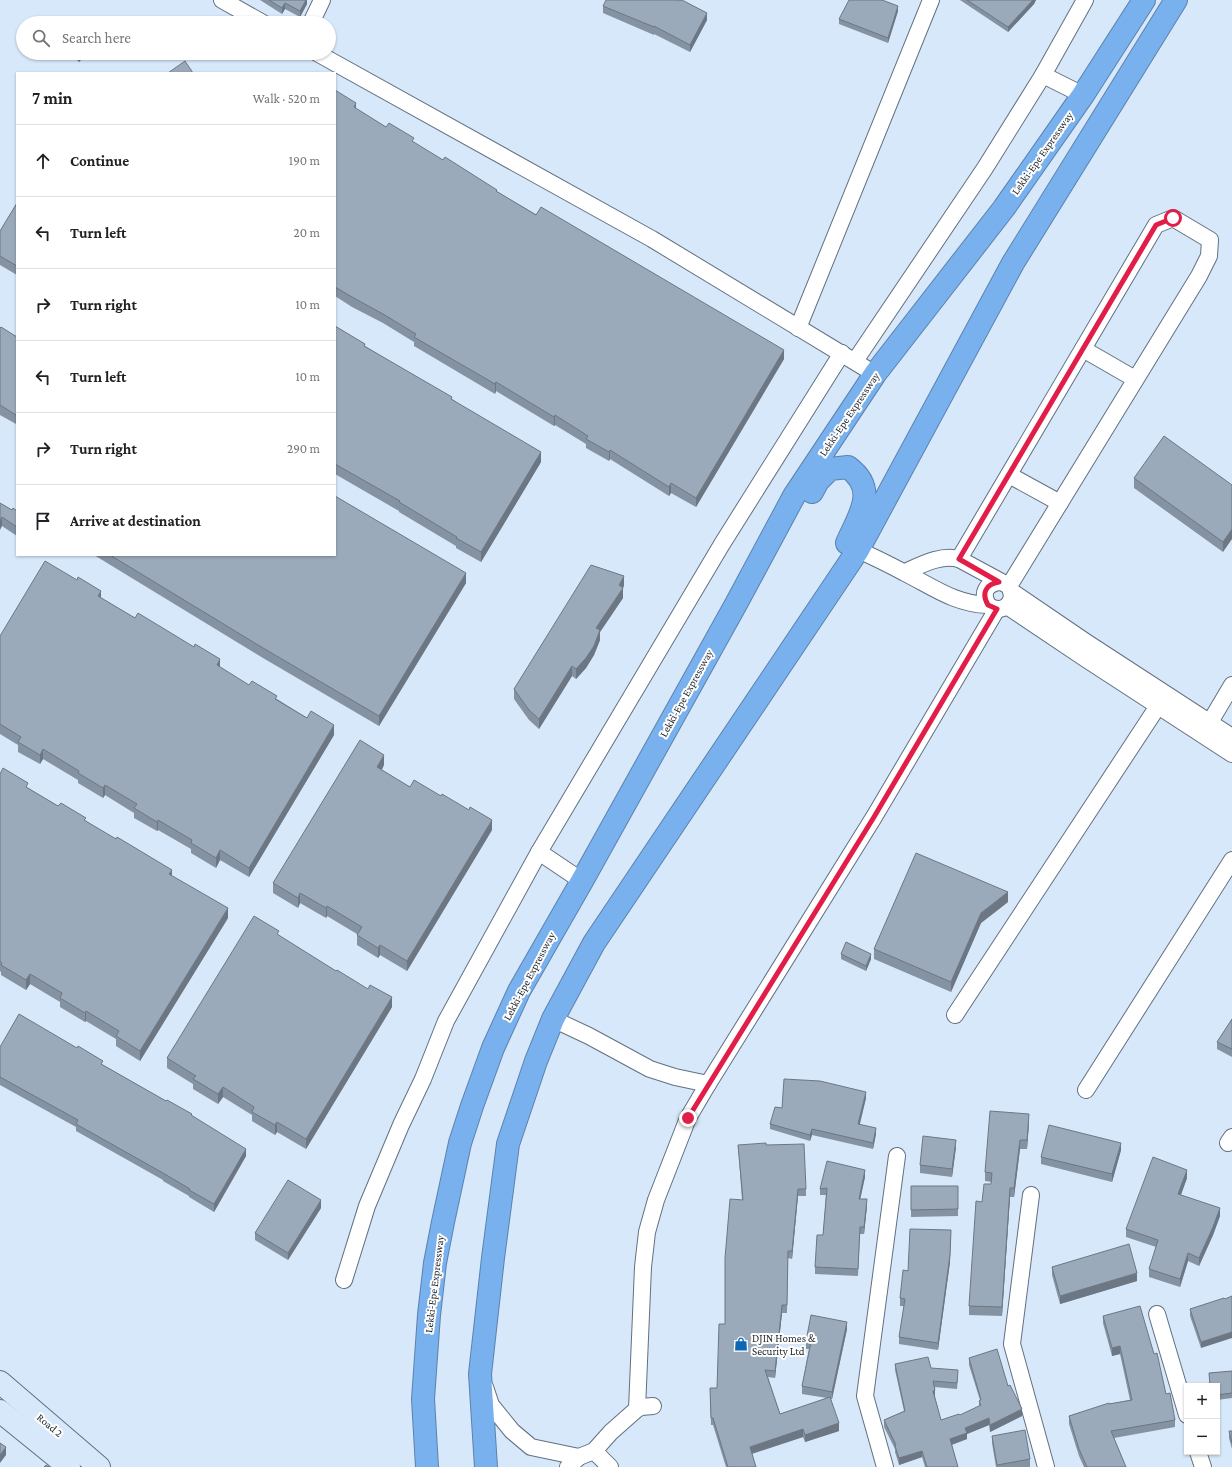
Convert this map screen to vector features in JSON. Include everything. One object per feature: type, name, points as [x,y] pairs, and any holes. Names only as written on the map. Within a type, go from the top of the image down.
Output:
[{"type":"highway","name":"Lekki-Epe Expressway","points":[[424,1462],[423,1399],[429,1314],[435,1263],[460,1144],[493,1048],[519,991],[736,604],[794,496],[875,374],[1004,208],[1083,95],[1144,0]]},
{"type":"highway","points":[[486,1467],[480,1374],[508,1144],[536,1061],[553,1019],[594,943],[858,550],[1013,263],[1176,0]]},
{"type":"highway","points":[[678,818],[690,774],[842,552],[863,506],[865,489],[858,474],[848,467],[830,469],[822,477],[762,574],[736,604]]},
{"type":"street","points":[[222,0],[251,16]]},
{"type":"street","points":[[314,16],[322,0]]},
{"type":"street","points":[[798,328],[931,0]]},
{"type":"street","points":[[344,1280],[367,1206],[401,1125],[423,1079],[446,1021],[539,852],[722,544],[848,357],[985,168],[1043,75],[1085,0]]},
{"type":"street","points":[[330,60],[652,239],[875,374]]},
{"type":"street","points":[[1043,75],[1083,95]]},
{"type":"street","points":[[637,1409],[643,1267],[647,1232],[656,1200],[688,1118],[871,822],[1002,596],[1199,276],[1209,256],[1210,240],[1173,218],[1156,225],[959,559]]},
{"type":"street","points":[[1083,349],[1135,380]]},
{"type":"street","points":[[1009,475],[1060,503]]},
{"type":"street","points":[[858,550],[905,572],[952,598],[976,604],[1002,596],[1086,642],[1232,736]]},
{"type":"street","points":[[905,572],[935,560],[950,557],[959,559],[1002,596],[1158,706],[1232,754]]},
{"type":"street","points":[[1210,722],[1232,686]]},
{"type":"street","points":[[955,1015],[1158,706]]},
{"type":"street","points":[[539,852],[582,881]]},
{"type":"street","points":[[1086,1090],[1232,860]]},
{"type":"street","points":[[553,1019],[589,1036],[650,1069],[675,1077],[708,1084]]},
{"type":"street","points":[[885,1467],[865,1396],[897,1156]]},
{"type":"street","points":[[1031,1195],[1012,1344],[1046,1467]]},
{"type":"street","points":[[1157,1314],[1184,1405]]},
{"type":"street","points":[[480,1374],[490,1404],[512,1430],[531,1447],[574,1462],[594,1451],[611,1432],[637,1409],[641,1407],[653,1406]]},
{"type":"street","name":"Road 2","points":[[0,1382],[99,1467]]},
{"type":"street","name":"Road 2","points":[[0,1411],[68,1467]]},
{"type":"street","points":[[594,1451],[610,1467]]},
{"type":"street","points":[[1199,1455],[1203,1467]]},
{"type":"building","points":[[269,0],[306,0],[300,11],[285,3],[282,8]]},
{"type":"building","points":[[606,0],[682,0],[707,13],[690,45],[654,26],[603,6]]},
{"type":"building","points":[[849,0],[882,0],[898,6],[888,38],[839,19]]},
{"type":"building","points":[[967,0],[1033,0],[1008,27]]},
{"type":"building","points":[[185,61],[192,72],[169,72]]},
{"type":"building","points":[[336,91],[356,103],[354,107],[386,127],[389,123],[414,138],[412,141],[443,160],[445,157],[497,190],[496,191],[536,215],[541,207],[784,350],[696,498],[671,483],[669,487],[610,450],[609,452],[586,439],[588,436],[555,415],[554,417],[496,382],[495,384],[414,337],[416,334],[336,288]]},
{"type":"building","points":[[16,205],[16,265],[0,256],[0,231]]},
{"type":"building","points":[[1,327],[16,336],[16,415],[0,405]]},
{"type":"building","points":[[336,327],[365,344],[364,346],[452,397],[451,399],[541,452],[481,552],[456,538],[457,537],[399,502],[400,501],[336,465]]},
{"type":"building","points":[[1164,436],[1232,485],[1232,529],[1223,542],[1134,478]]},
{"type":"building","points":[[336,497],[466,573],[379,716],[263,648],[112,556],[336,556]]},
{"type":"building","points":[[0,503],[12,510],[13,508],[16,510],[16,526],[2,517],[0,521]]},
{"type":"building","points":[[45,561],[77,580],[78,577],[101,591],[98,596],[135,618],[138,613],[194,647],[195,644],[220,659],[217,665],[249,685],[252,681],[277,696],[275,699],[307,718],[311,711],[334,725],[249,868],[220,850],[216,858],[191,843],[192,840],[134,808],[137,804],[105,785],[103,788],[43,749],[40,755],[18,742],[21,737],[0,724],[0,636]]},
{"type":"building","points":[[591,565],[624,576],[619,585],[623,588],[596,628],[600,630],[594,646],[576,669],[572,666],[539,719],[529,710],[514,689]]},
{"type":"building","points":[[360,740],[384,755],[377,767],[410,787],[414,780],[441,796],[442,794],[469,810],[470,807],[492,820],[407,961],[380,945],[378,948],[357,935],[362,927],[327,906],[326,908],[300,893],[298,898],[273,883]]},
{"type":"building","points":[[3,768],[28,783],[26,787],[58,806],[61,803],[86,818],[84,820],[116,839],[117,837],[172,870],[169,874],[228,908],[140,1051],[116,1036],[119,1031],[86,1011],[85,1013],[60,998],[62,993],[30,974],[26,980],[1,965],[0,774]]},
{"type":"building","points":[[916,853],[1008,892],[981,913],[951,982],[874,949]]},
{"type":"building","points":[[254,916],[279,931],[277,934],[336,971],[337,970],[368,989],[370,985],[392,997],[306,1139],[277,1122],[275,1125],[252,1112],[254,1107],[223,1087],[218,1094],[193,1079],[196,1076],[167,1058]]},
{"type":"building","points":[[846,942],[871,954],[866,966],[841,954]]},
{"type":"building","points":[[19,1014],[77,1048],[78,1046],[103,1061],[101,1064],[192,1114],[191,1115],[246,1149],[214,1204],[163,1173],[76,1124],[78,1120],[0,1077],[0,1047]]},
{"type":"building","points":[[1232,1019],[1232,1049],[1217,1042]]},
{"type":"building","points":[[784,1079],[820,1081],[866,1092],[858,1124],[876,1128],[873,1143],[812,1129],[810,1135],[770,1124],[775,1107],[782,1108]]},
{"type":"building","points":[[990,1111],[1029,1114],[1027,1140],[1020,1140],[1014,1188],[1010,1188],[1002,1307],[969,1306],[976,1201],[982,1202],[984,1184],[991,1184],[992,1173],[985,1172]]},
{"type":"building","points":[[1049,1125],[1121,1143],[1112,1174],[1041,1157]]},
{"type":"building","points":[[923,1136],[956,1140],[952,1169],[920,1165]]},
{"type":"building","points":[[766,1143],[766,1145],[804,1144],[806,1189],[798,1189],[792,1251],[788,1251],[787,1305],[782,1305],[775,1371],[765,1370],[780,1414],[830,1397],[839,1423],[805,1435],[803,1429],[750,1447],[756,1467],[728,1467],[713,1418],[711,1418],[710,1388],[717,1388],[719,1324],[725,1324],[725,1258],[730,1199],[743,1200],[738,1145]]},
{"type":"building","points":[[1153,1157],[1187,1170],[1178,1194],[1220,1208],[1199,1258],[1188,1253],[1180,1279],[1149,1269],[1158,1240],[1126,1229]]},
{"type":"building","points":[[827,1161],[865,1170],[859,1199],[867,1199],[864,1227],[860,1227],[858,1269],[815,1267],[817,1235],[823,1235],[827,1188],[820,1189]]},
{"type":"building","points":[[288,1180],[321,1200],[288,1253],[255,1233]]},
{"type":"building","points":[[911,1186],[958,1186],[958,1209],[911,1210]]},
{"type":"building","points":[[910,1229],[951,1230],[950,1255],[938,1343],[899,1337],[905,1299],[900,1298],[903,1270],[908,1271]]},
{"type":"building","points":[[1129,1244],[1137,1273],[1060,1296],[1052,1267]]},
{"type":"building","points":[[1232,1296],[1232,1332],[1201,1342],[1190,1309]]},
{"type":"building","points":[[1140,1306],[1154,1354],[1157,1353],[1166,1394],[1170,1393],[1175,1420],[1111,1431],[1126,1467],[1087,1467],[1079,1449],[1069,1416],[1109,1403],[1132,1400],[1120,1346],[1112,1348],[1103,1316]]},
{"type":"building","points":[[811,1315],[847,1322],[832,1392],[802,1386],[811,1342],[806,1341]]},
{"type":"building","points":[[997,1349],[1008,1386],[1010,1385],[1022,1409],[990,1425],[989,1418],[965,1428],[967,1433],[950,1439],[958,1467],[927,1467],[922,1451],[899,1458],[896,1445],[884,1420],[905,1411],[895,1364],[928,1357],[931,1368],[958,1370],[957,1383],[933,1381],[935,1390],[933,1391],[941,1420],[959,1414],[960,1415],[981,1405],[979,1401],[981,1400],[969,1358]]},
{"type":"building","points":[[1232,1371],[1232,1393],[1220,1395],[1220,1383],[1210,1383],[1209,1373]]},
{"type":"building","points":[[1025,1430],[1030,1459],[997,1465],[992,1436]]},
{"type":"building","points":[[1229,1431],[1232,1431],[1232,1443]]},
{"type":"building","points":[[0,1443],[6,1447],[0,1455]]},
{"type":"place","name":"DJIN Homes & Security Ltd","points":[[741,1344]]},
{"type":"route","points":[[688,1118],[874,817],[997,609],[988,605],[984,594],[989,585],[994,582],[999,582],[959,559],[1156,225],[1173,218]]}]
